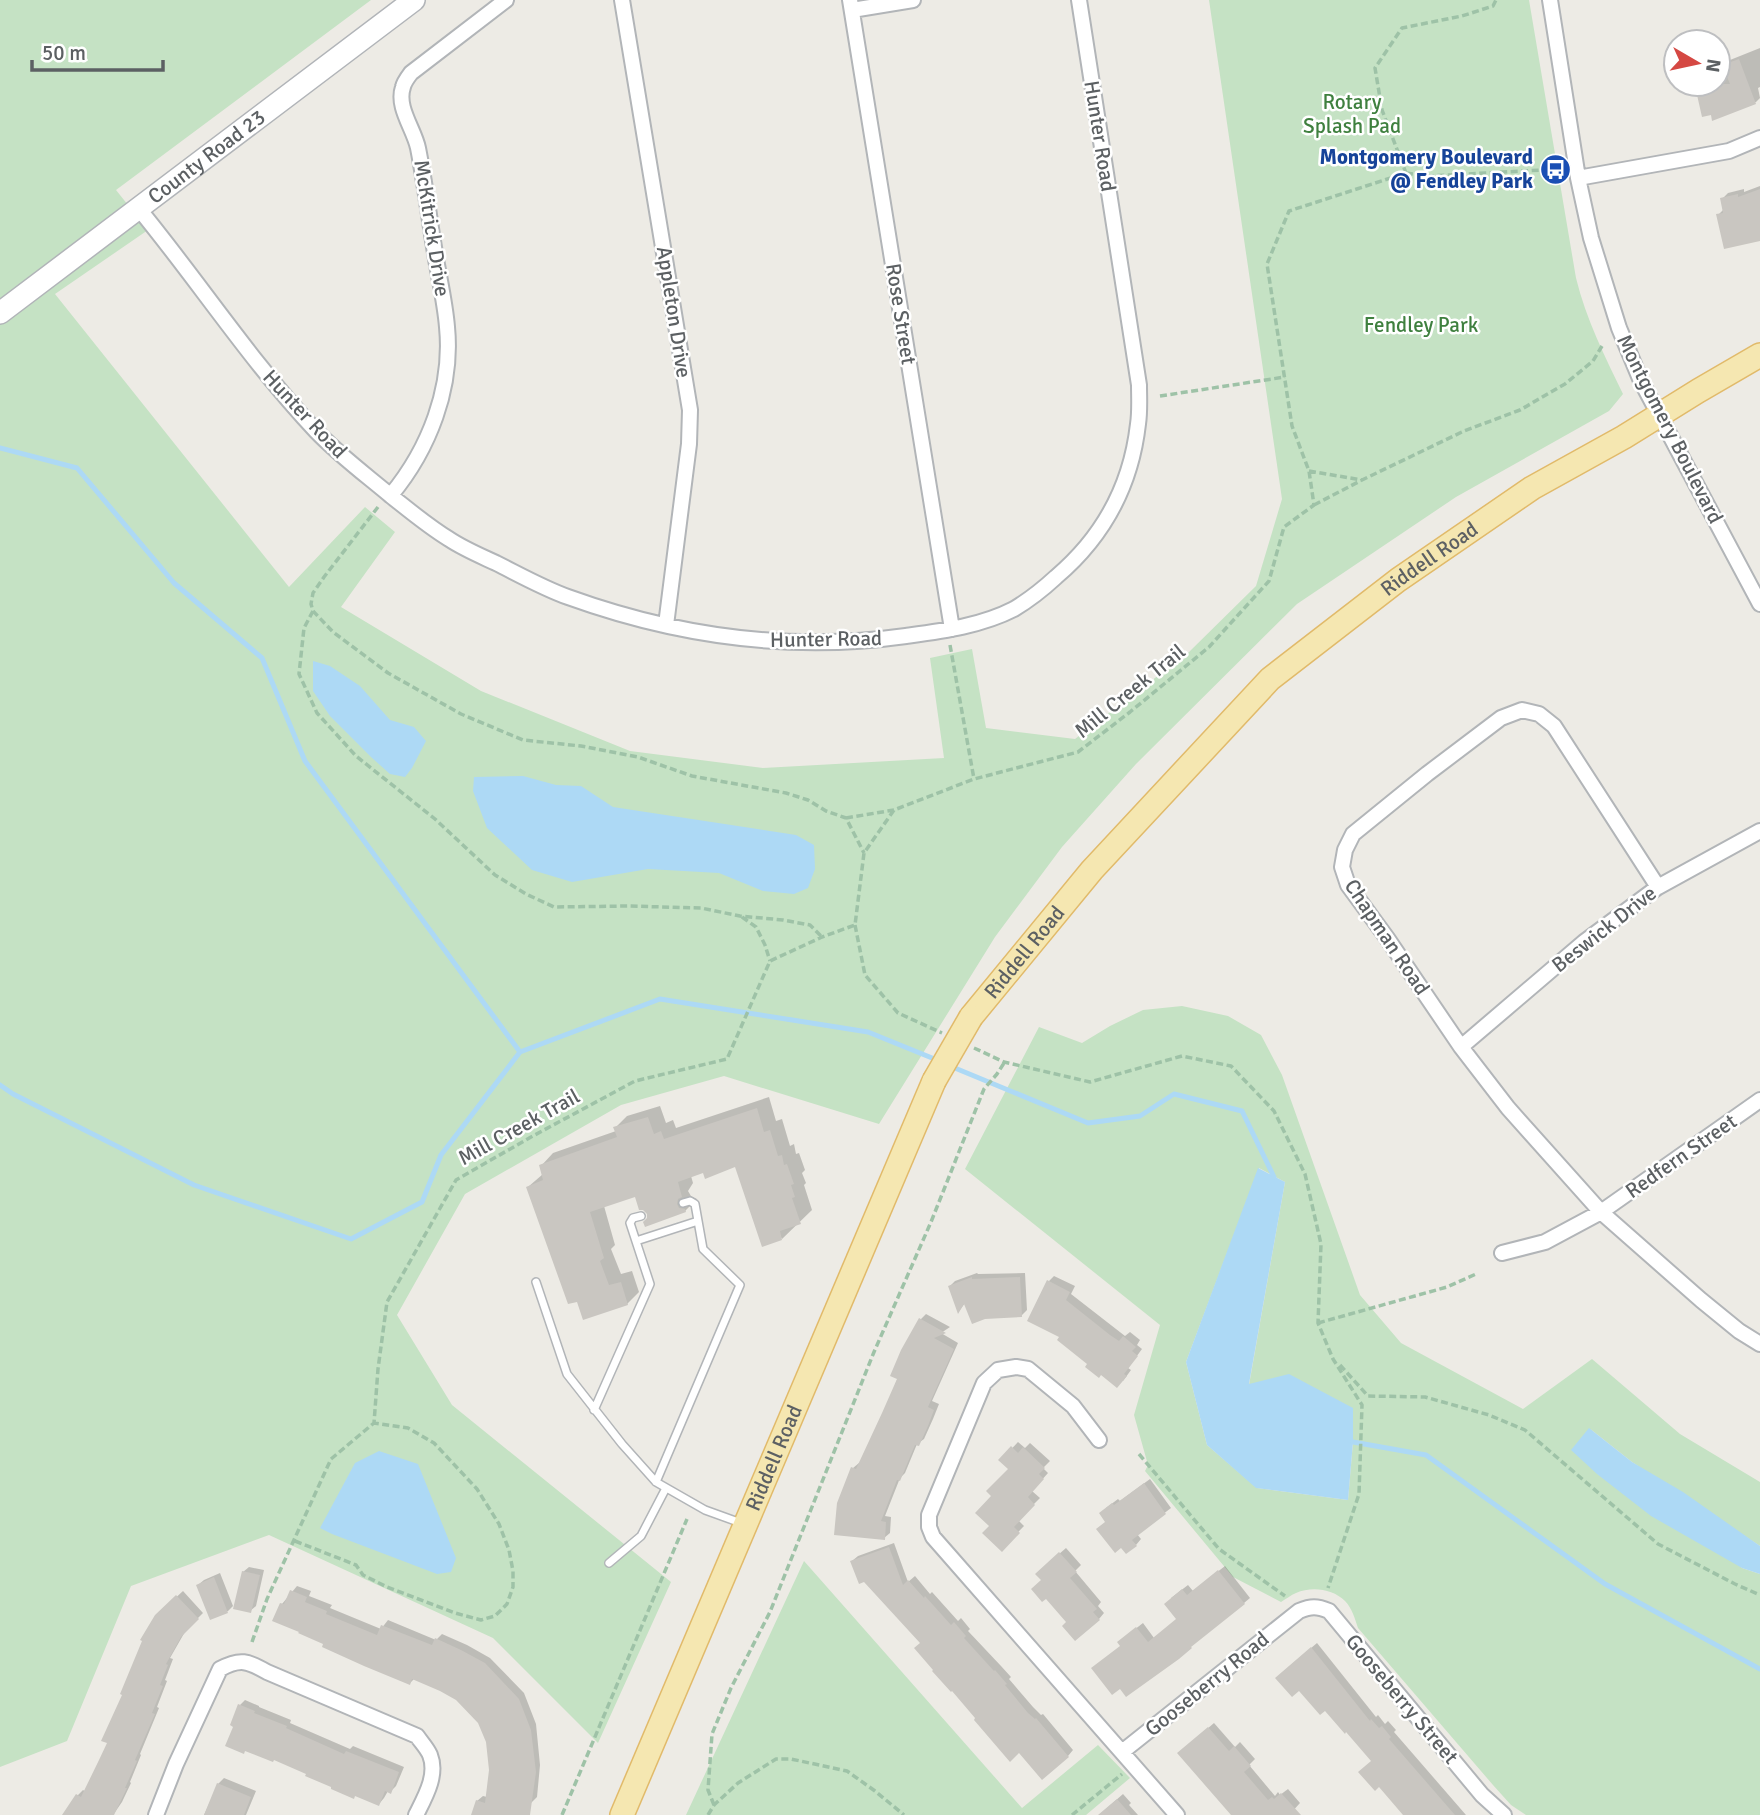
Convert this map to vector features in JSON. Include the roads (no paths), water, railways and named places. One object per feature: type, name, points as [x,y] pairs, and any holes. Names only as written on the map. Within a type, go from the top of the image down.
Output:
[{"type":"main road","name":"County Road 23","points":[[0,313],[414,0]]},
{"type":"main road","name":"Riddell Road","points":[[622,1815],[934,1081],[971,1017],[1092,870],[1270,679],[1398,580],[1532,488],[1624,437],[1760,355]]},
{"type":"street","name":"McKitrick Drive","points":[[391,495],[408,475],[427,441],[436,418],[448,354],[447,328],[427,191],[417,143],[401,100],[403,86],[411,73],[506,0]]},
{"type":"street","name":"Appleton Drive","points":[[622,0],[690,410],[689,444],[666,625]]},
{"type":"street","points":[[851,5],[913,0]]},
{"type":"street","name":"Hunter Road","points":[[139,209],[259,365],[318,433],[391,495],[450,540],[566,596],[605,609],[707,634],[740,639],[844,643],[952,629],[1014,609],[1043,589],[1074,562],[1108,519],[1119,496],[1134,450],[1139,385],[1079,0]]},
{"type":"street","name":"Montgomery Boulevard","points":[[1550,0],[1578,178],[1591,238],[1619,328],[1641,381],[1760,604]]},
{"type":"street","name":"Rose Street","points":[[851,5],[952,629]]},
{"type":"street","points":[[1578,178],[1729,151],[1760,138]]},
{"type":"street","name":"Chapman Road","points":[[1658,887],[1553,726],[1539,713],[1522,710],[1501,718],[1353,834],[1345,850],[1342,867],[1348,885],[1387,937],[1461,1047],[1508,1108],[1601,1212],[1701,1300],[1760,1344]]},
{"type":"street","name":"Beswick Drive","points":[[1461,1047],[1584,942],[1658,887],[1760,831]]},
{"type":"street","name":"Redfern Street","points":[[1502,1253],[1545,1242],[1601,1212],[1760,1100]]},
{"type":"street","points":[[1099,1440],[1073,1406],[1028,1369],[1016,1367],[998,1370],[984,1384],[929,1515],[929,1527],[933,1537],[1177,1815]]},
{"type":"street","name":"Gooseberry Street","points":[[1292,1616],[1311,1606],[1329,1611],[1482,1795],[1504,1815]]},
{"type":"street","name":"Gooseberry Road","points":[[1122,1752],[1292,1616]]},
{"type":"street","points":[[156,1815],[176,1764],[220,1670],[234,1661],[253,1664],[417,1736],[429,1753],[433,1768],[429,1786],[416,1815]]},
{"type":"lane","points":[[656,1482],[740,1286],[703,1249],[695,1205],[690,1201],[683,1203]]},
{"type":"lane","points":[[594,1410],[650,1284],[630,1223],[633,1218],[641,1216]]},
{"type":"lane","points":[[636,1241],[698,1221]]},
{"type":"lane","points":[[536,1282],[567,1374],[656,1482],[705,1510],[745,1524]]},
{"type":"lane","points":[[609,1563],[641,1536],[666,1488]]},
{"type":"water","points":[[313,661],[330,666],[360,686],[390,720],[414,727],[426,741],[405,777],[390,774],[330,716],[313,691]]},
{"type":"water","points":[[523,776],[556,785],[581,786],[613,807],[796,835],[814,845],[815,869],[808,888],[794,894],[763,891],[719,873],[648,869],[572,882],[532,870],[487,828],[473,791],[474,777]]},
{"type":"water","points":[[1258,1168],[1285,1182],[1249,1384],[1289,1374],[1353,1408],[1348,1500],[1256,1488],[1207,1445],[1186,1362]]},
{"type":"water","points":[[1589,1428],[1632,1462],[1683,1492],[1760,1546],[1760,1574],[1742,1568],[1651,1516],[1597,1474],[1571,1450]]},
{"type":"water","points":[[379,1451],[418,1464],[456,1558],[451,1572],[437,1574],[320,1528],[355,1463]]},
{"type":"waterway","points":[[0,448],[77,468],[174,583],[262,658],[305,761],[520,1052]]},
{"type":"waterway","points":[[0,1085],[194,1185],[351,1239],[422,1202],[441,1155],[520,1052],[660,999],[868,1032],[937,1060]]},
{"type":"waterway","points":[[950,1066],[1088,1123],[1140,1116],[1174,1094],[1242,1111],[1274,1177]]},
{"type":"waterway","points":[[1353,1442],[1426,1455],[1605,1584],[1760,1669]]},
{"type":"place","name":"Montgomery Boulevard @ Fendley Park","points":[[1556,169]]},
{"type":"park label","name":"Rotary Splash Pad","points":[[1352,114]]},
{"type":"park label","name":"Fendley Park","points":[[1421,325]]}]
